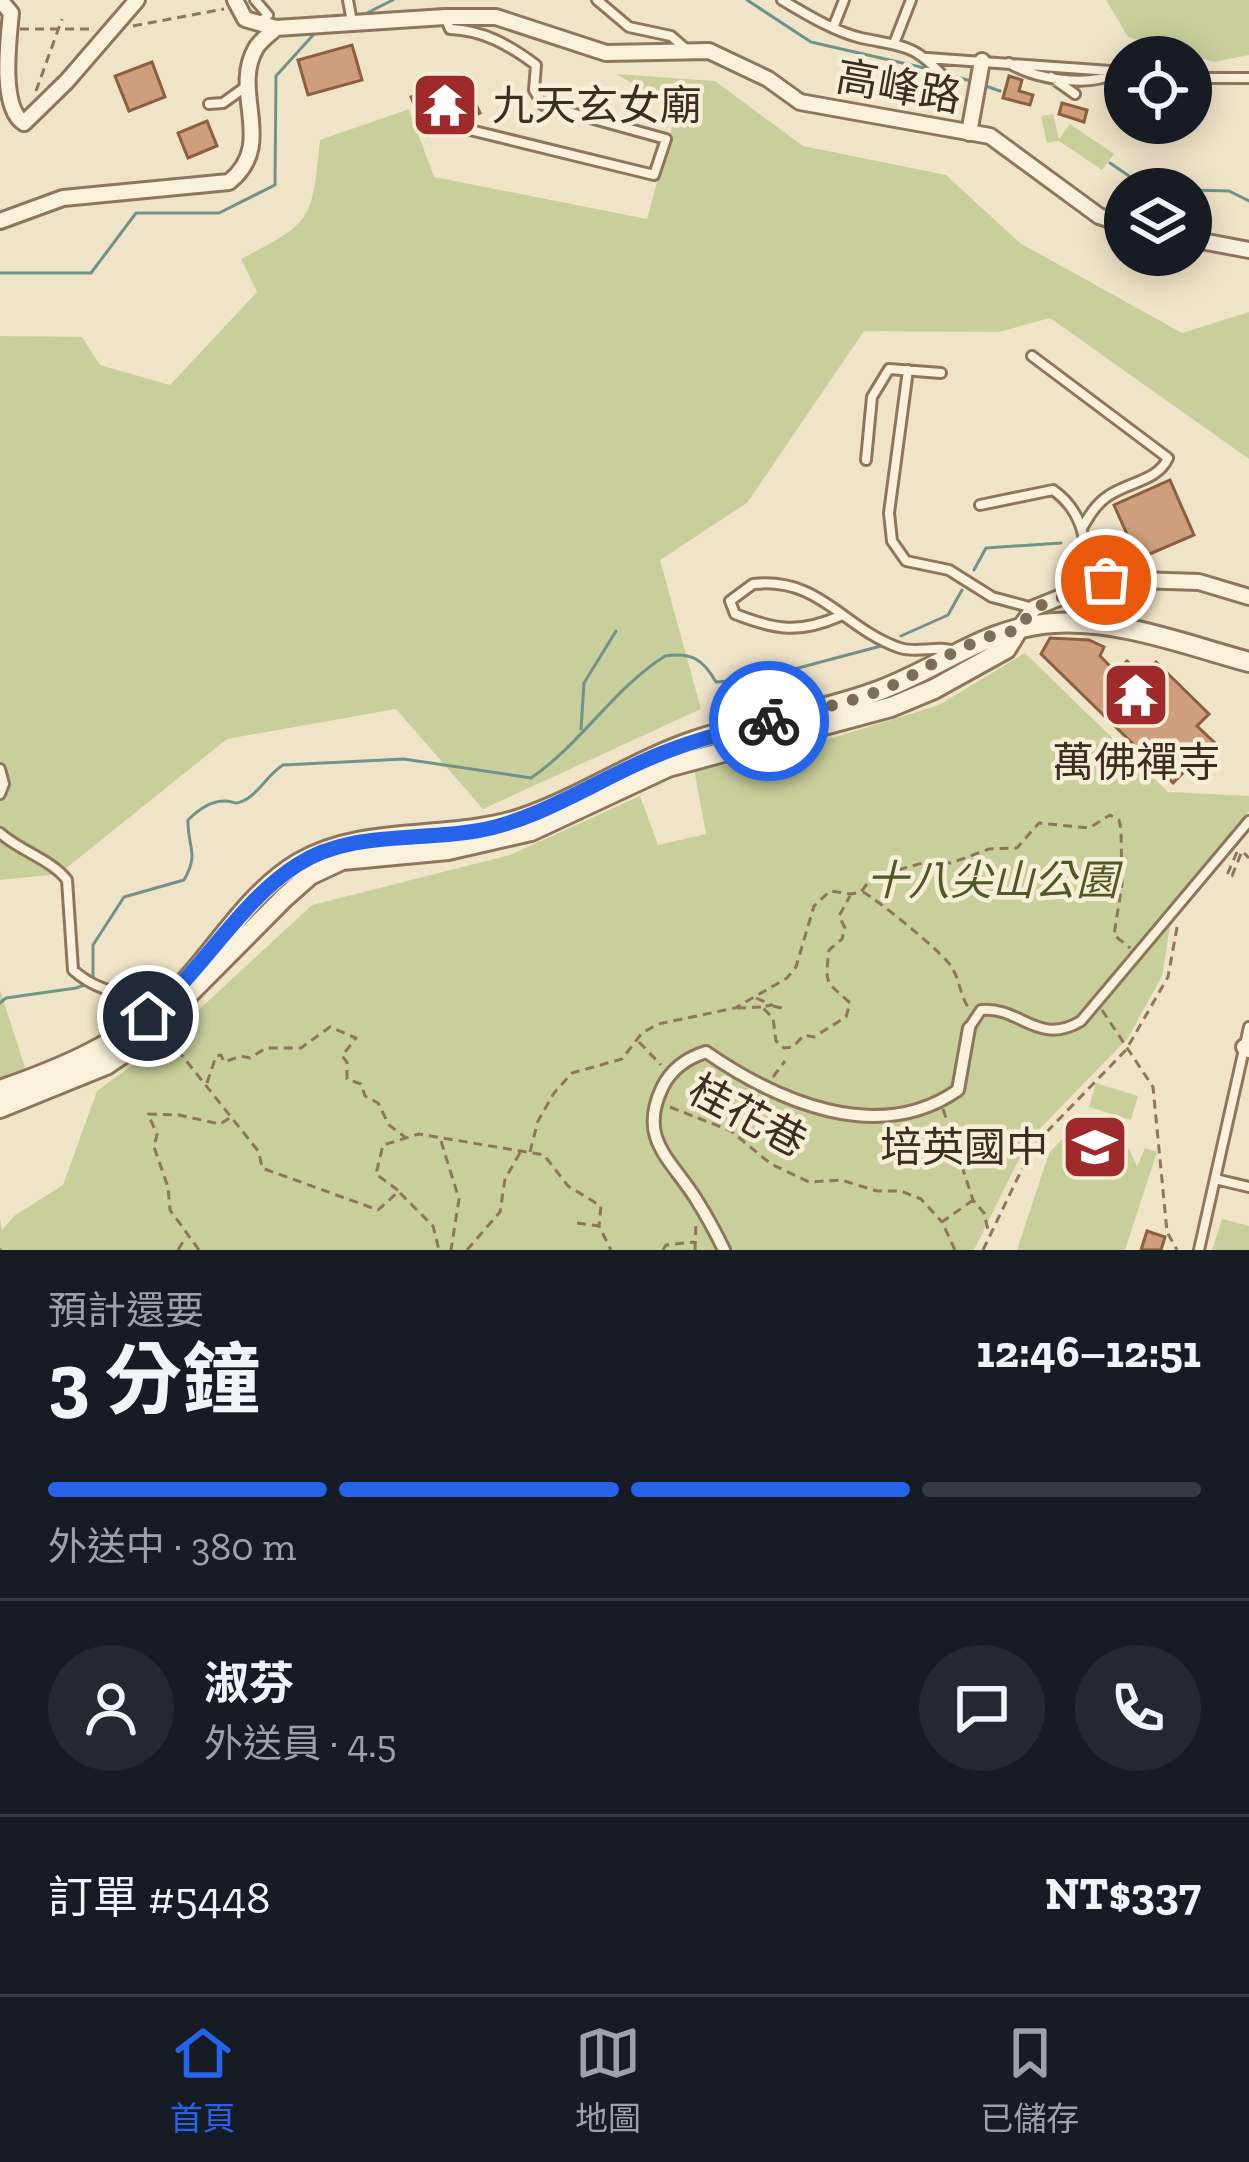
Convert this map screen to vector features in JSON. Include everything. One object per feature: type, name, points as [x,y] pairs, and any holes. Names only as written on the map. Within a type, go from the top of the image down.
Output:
[{"type":"street","points":[[0,0],[11,13],[4,80],[7,108],[24,123],[137,0]]},
{"type":"street","points":[[235,0],[245,19],[257,25]]},
{"type":"street","name":"高峰路","points":[[257,25],[276,28],[496,17],[606,53],[709,51],[735,60],[800,102],[990,136],[1104,218]]},
{"type":"street","points":[[0,221],[63,198],[229,182],[244,170],[252,152],[250,84],[256,48],[276,28]]},
{"type":"street","points":[[969,133],[982,62]]},
{"type":"street","points":[[1212,243],[1249,250]]},
{"type":"street","points":[[0,1108],[106,1065],[159,1027],[284,898],[310,875],[342,860],[448,850],[531,831],[668,767],[891,706],[934,689],[1006,649],[1034,608],[1098,581],[1199,582],[1249,597]]},
{"type":"street","points":[[0,1090],[101,1050],[180,986],[268,888],[316,854],[339,845],[481,831],[525,817],[696,740],[875,692],[997,632],[1051,623],[1111,624],[1249,662]]},
{"type":"street","points":[[724,1250],[697,1200],[658,1147],[652,1117],[669,1075],[691,1057],[706,1052],[750,1082],[801,1102],[865,1118],[941,1102],[958,1090],[973,1023]]},
{"type":"lane","points":[[255,0],[268,15],[257,25]]},
{"type":"lane","points":[[348,0],[352,23]]},
{"type":"lane","points":[[496,0],[496,17]]},
{"type":"lane","points":[[597,0],[629,27],[671,36],[686,50]]},
{"type":"lane","points":[[782,0],[833,28],[861,38],[895,41],[927,58],[945,78]]},
{"type":"lane","points":[[833,28],[844,0]]},
{"type":"lane","points":[[895,41],[910,0]]},
{"type":"lane","points":[[445,17],[450,29],[473,30],[536,64],[533,90],[543,105],[666,139],[654,175],[462,128]]},
{"type":"lane","points":[[927,58],[1104,71]]},
{"type":"lane","points":[[1007,62],[1026,74],[1104,79]]},
{"type":"lane","points":[[1049,76],[1075,94]]},
{"type":"lane","points":[[1212,78],[1249,78]]},
{"type":"lane","points":[[209,104],[223,104],[250,84]]},
{"type":"lane","points":[[1032,356],[1168,458],[1160,472],[1108,495],[1082,528]]},
{"type":"lane","points":[[866,460],[872,397],[889,369],[941,374]]},
{"type":"lane","points":[[908,370],[889,513],[892,541],[906,561],[949,570],[992,597],[1034,608]]},
{"type":"lane","points":[[980,505],[1053,490],[1072,503],[1111,624]]},
{"type":"lane","points":[[840,616],[813,628],[787,629],[735,614],[730,601],[739,591],[765,583],[815,592],[840,616],[904,650],[959,652]]},
{"type":"lane","points":[[0,769],[4,784],[0,794]]},
{"type":"lane","points":[[973,1023],[981,1010],[995,1009],[1029,1025],[1060,1031],[1081,1021],[1249,821]]},
{"type":"lane","points":[[0,833],[21,851],[62,872],[67,880],[73,970],[83,980],[111,994],[154,993],[180,986]]},
{"type":"lane","points":[[1198,1250],[1249,1027]]},
{"type":"lane","points":[[1215,1179],[1249,1187]]},
{"type":"path","points":[[24,123],[62,20]]},
{"type":"path","points":[[945,78],[972,113]]},
{"type":"path","points":[[861,892],[872,878],[930,861],[951,863],[989,849],[1017,848],[1039,824],[1089,827],[1110,814],[1119,820],[1122,884],[1114,935],[1142,952]]},
{"type":"path","points":[[1229,844],[1238,849],[1227,874],[1232,876],[1242,851],[1249,858]]},
{"type":"path","points":[[736,1008],[796,968],[814,906],[830,891],[861,892],[884,904],[952,968],[973,1023]]},
{"type":"path","points":[[762,1007],[772,1018],[776,1041],[784,1048],[846,1017],[850,1003],[829,989],[825,974],[829,950],[842,939],[845,928],[839,916],[851,894]]},
{"type":"path","points":[[983,1250],[1033,1146],[1126,1050],[1168,977],[1182,902]]},
{"type":"path","points":[[756,998],[786,1009]]},
{"type":"path","points":[[1098,1004],[1153,1087],[1167,1232],[1177,1250]]},
{"type":"path","points":[[530,1152],[538,1121],[572,1072],[622,1059],[642,1033],[658,1024],[772,1005]]},
{"type":"path","points":[[159,1027],[259,1151],[262,1168],[378,1210],[399,1191]]},
{"type":"path","points":[[204,1084],[210,1082],[216,1056],[221,1055],[224,1062],[250,1058],[266,1048],[301,1048],[330,1027],[350,1032],[356,1038],[342,1056],[347,1062],[347,1079],[361,1084],[364,1096],[378,1103],[389,1125],[406,1138]]},
{"type":"path","points":[[637,1041],[669,1075]]},
{"type":"path","points":[[765,1088],[785,1061]]},
{"type":"path","name":"桂花巷","points":[[657,1101],[731,1131],[771,1164],[809,1182],[841,1180],[878,1191],[901,1191],[921,1199],[942,1222]]},
{"type":"path","points":[[941,1102],[947,1130],[973,1200],[984,1213],[989,1237]]},
{"type":"path","points":[[199,1250],[170,1210],[168,1187],[154,1147],[158,1134],[148,1114],[220,1124],[231,1117]]},
{"type":"path","points":[[440,1250],[433,1226],[376,1174],[382,1145],[418,1134],[544,1155],[568,1186],[602,1206],[599,1226],[611,1250]]},
{"type":"path","points":[[440,1137],[459,1199],[451,1250]]},
{"type":"path","points":[[466,1250],[500,1212],[505,1179],[521,1151]]},
{"type":"path","points":[[695,1250],[697,1200]]},
{"type":"path","points":[[956,1250],[942,1222],[973,1200]]},
{"type":"path","points":[[577,1223],[599,1226]]},
{"type":"path","points":[[178,1250],[187,1235]]},
{"type":"path","points":[[663,1250],[666,1245],[694,1242]]},
{"type":"green space","points":[[1106,0],[1249,0],[1249,55],[1212,61],[1212,36],[1127,36]]},
{"type":"green space","points":[[616,74],[715,81],[803,146],[946,175],[1020,243],[1182,333],[1249,312],[1249,459],[1050,318],[999,332],[864,331],[747,503],[660,560],[701,709],[483,809],[396,709],[227,739],[59,874],[0,880],[0,336],[82,337],[100,365],[170,385],[257,292],[241,259],[283,236],[304,216],[314,187],[320,140],[409,109],[434,177],[647,219],[677,109]]},
{"type":"green space","points":[[1053,114],[1059,139],[1070,124],[1114,154],[1102,170],[1059,141],[1047,143],[1041,116]]},
{"type":"green space","name":"十八尖山公園","points":[[1025,653],[1168,792],[1249,796],[1249,811],[1174,901],[1162,976],[1128,1038],[1028,1141],[974,1250],[0,1250],[0,1219],[2,1230],[14,1216],[63,1185],[97,1091],[165,1041],[312,905],[510,855],[640,796],[658,845],[706,834],[694,769],[762,760],[939,705]]},
{"type":"green space","points":[[0,990],[28,1077],[0,1086]]},
{"type":"green space","points":[[1096,1083],[1138,1096],[1131,1120],[1089,1107]]},
{"type":"green space","points":[[1089,1131],[1120,1140],[1137,1167],[1145,1148],[1157,1152],[1125,1250],[1017,1250],[1049,1153],[1064,1137]]},
{"type":"green space","points":[[1222,1219],[1249,1226],[1249,1250],[1212,1250]]},
{"type":"building","points":[[352,45],[362,80],[308,95],[298,60]]},
{"type":"building","points":[[152,62],[165,97],[129,111],[115,76]]},
{"type":"building","name":"九天玄女廟","points":[[462,74],[480,113],[428,136],[411,97]]},
{"type":"building","points":[[1009,76],[1022,80],[1019,91],[1033,95],[1030,105],[1003,98]]},
{"type":"building","points":[[1062,103],[1087,110],[1084,122],[1059,114]]},
{"type":"building","points":[[207,121],[217,146],[188,158],[178,133]]},
{"type":"building","points":[[1170,480],[1194,535],[1138,559],[1114,505]]},
{"type":"building","name":"萬佛禪寺","points":[[1050,638],[1089,640],[1104,647],[1100,656],[1116,672],[1127,661],[1142,675],[1156,662],[1209,714],[1197,726],[1214,742],[1173,783],[1041,654]]},
{"type":"building","points":[[1147,1231],[1165,1237],[1161,1250],[1141,1250]]},
{"type":"waterway","points":[[361,16],[393,0]]},
{"type":"waterway","points":[[747,0],[811,42],[933,70]]},
{"type":"waterway","points":[[0,273],[91,273],[136,213],[219,213],[275,185],[276,76],[314,34]]},
{"type":"waterway","points":[[943,73],[974,82]]},
{"type":"waterway","points":[[983,85],[1000,91]]},
{"type":"waterway","points":[[1110,163],[1117,168]]},
{"type":"waterway","points":[[1212,191],[1229,191],[1249,201]]},
{"type":"waterway","points":[[974,570],[986,548],[1061,543]]},
{"type":"waterway","points":[[901,636],[948,615],[962,590]]},
{"type":"waterway","points":[[581,729],[584,683],[616,631]]},
{"type":"waterway","points":[[0,1003],[93,982],[93,945],[124,897],[184,880],[192,856],[188,820],[214,803],[238,803],[249,797],[283,765],[404,759],[531,778],[665,656],[695,659],[716,682],[757,679],[881,646]]},
{"type":"way so far","points":[[769,721],[875,692],[924,672],[997,632],[1017,631],[1034,608],[1106,580]]},
{"type":"place","name":"九天玄女廟","points":[[445,105]]},
{"type":"place","name":"萬佛禪寺","points":[[1136,695]]},
{"type":"place","name":"培英國中","points":[[1095,1147]]},
{"type":"route","points":[[148,1016],[169,999],[268,888],[316,854],[339,845],[481,831],[525,817],[696,740],[769,721]]}]
